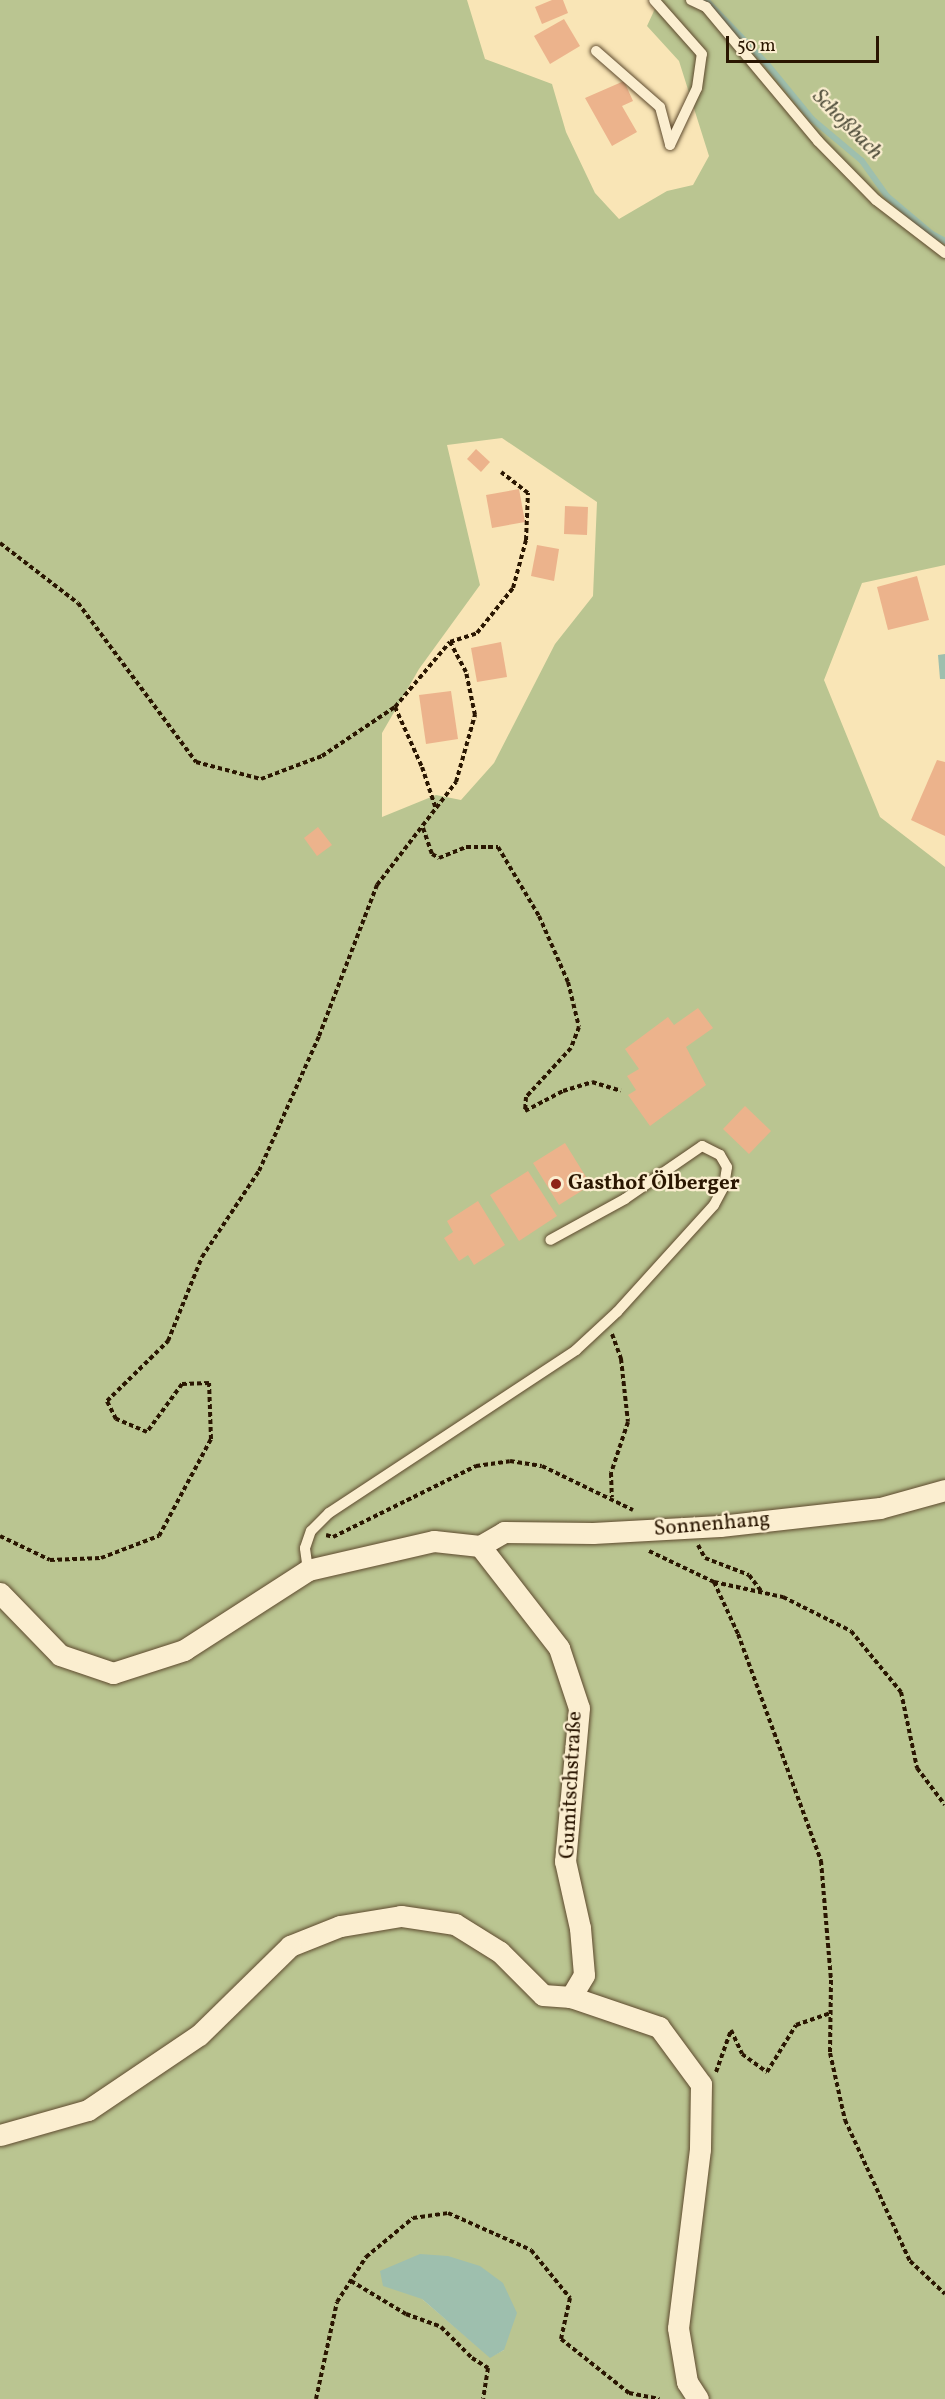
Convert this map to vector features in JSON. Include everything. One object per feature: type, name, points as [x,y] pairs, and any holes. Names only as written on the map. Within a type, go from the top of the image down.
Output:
[{"type":"street","name":"Sonnenhang","points":[[480,1546],[504,1532],[620,1532],[689,1528],[880,1508],[945,1490]]},
{"type":"street","points":[[0,1593],[60,1655],[113,1673],[184,1650],[308,1570],[434,1540],[480,1546]]},
{"type":"street","name":"Gumitschstraße","points":[[480,1546],[559,1648],[579,1708],[565,1861],[580,1928],[584,1975],[571,1997]]},
{"type":"street","points":[[0,2135],[88,2110],[199,2036],[290,1946],[340,1926],[401,1916],[455,1924],[500,1952],[543,1995],[571,1997],[659,2027],[700,2084],[694,2203],[678,2328],[687,2382],[698,2399]]},
{"type":"lane","points":[[596,51],[660,107],[670,145],[697,88],[702,54],[654,0]]},
{"type":"lane","points":[[692,0],[706,7],[818,141],[876,200],[945,253]]},
{"type":"lane","points":[[308,1570],[305,1548],[311,1531],[329,1513],[576,1350],[608,1321],[714,1205],[724,1186],[727,1167],[720,1155],[702,1146],[625,1199],[550,1240]]},
{"type":"path","points":[[0,543],[78,603],[196,762],[261,779],[322,756],[395,707],[450,642],[477,633],[513,588],[526,540],[528,493],[501,472]]},
{"type":"path","points":[[0,1536],[50,1560],[101,1558],[159,1536],[212,1439],[209,1383],[182,1384],[147,1432],[116,1419],[107,1401],[168,1341],[202,1257],[259,1171],[318,1036],[377,885],[456,783],[472,737],[475,715],[466,672],[450,642]]},
{"type":"path","points":[[395,707],[422,767],[436,810]]},
{"type":"path","points":[[423,827],[432,854],[439,858],[466,847],[498,847],[539,916],[568,982],[579,1027],[571,1048],[526,1097],[525,1111],[562,1091],[592,1082],[621,1091]]},
{"type":"path","points":[[311,1531],[333,1537],[476,1466],[510,1461],[542,1466],[612,1497],[611,1473],[628,1422],[621,1359],[608,1321]]},
{"type":"path","points":[[689,1528],[705,1558],[749,1575],[762,1592]]},
{"type":"path","points":[[620,1532],[662,1560],[714,1582],[783,1597],[851,1631],[901,1692],[917,1768],[945,1804]]},
{"type":"path","points":[[714,1582],[738,1634],[822,1861],[831,2013],[830,2053],[845,2120],[910,2261],[945,2294]]},
{"type":"path","points":[[700,2095],[721,2064],[732,2030],[742,2054],[767,2072],[796,2025],[831,2013]]},
{"type":"path","points":[[316,2399],[338,2302],[366,2257],[413,2218],[448,2213],[531,2250],[570,2298],[561,2338],[629,2392],[659,2399]]},
{"type":"path","points":[[351,2281],[406,2314],[441,2328],[472,2358],[488,2368],[483,2399]]},
{"type":"green space","points":[[0,0],[467,0],[485,59],[552,84],[566,132],[595,193],[619,219],[667,191],[693,185],[709,156],[679,61],[647,26],[659,0],[945,0],[945,565],[862,583],[824,680],[880,817],[945,867],[945,2399],[0,2399]],"holes":[[[502,438],[597,502],[593,596],[555,644],[494,763],[461,800],[436,795],[382,817],[382,733],[419,669],[480,585],[447,445]],[[422,2299],[504,2350],[490,2357]]]},
{"type":"shaded area","points":[[945,654],[945,679],[940,679],[938,655]]},
{"type":"shaded area","points":[[420,2254],[448,2256],[480,2266],[503,2283],[517,2313],[504,2350],[490,2358],[422,2299],[383,2286],[380,2271]]},
{"type":"building","points":[[552,0],[563,0],[568,13],[542,24],[535,7]]},
{"type":"building","points":[[564,19],[580,46],[550,64],[534,36]]},
{"type":"building","points":[[624,81],[633,101],[622,106],[637,132],[612,146],[585,98]]},
{"type":"building","points":[[476,449],[490,462],[481,472],[467,459]]},
{"type":"building","points":[[519,489],[525,522],[492,528],[486,495]]},
{"type":"building","points":[[565,506],[588,507],[587,535],[564,534]]},
{"type":"building","points":[[537,545],[559,549],[554,581],[531,576]]},
{"type":"building","points":[[917,576],[929,620],[888,630],[877,587]]},
{"type":"building","points":[[501,642],[507,677],[477,682],[471,648]]},
{"type":"building","points":[[451,691],[458,739],[426,744],[419,695]]},
{"type":"building","points":[[937,760],[945,762],[945,836],[911,820]]},
{"type":"building","points":[[318,827],[332,845],[317,856],[304,838]]},
{"type":"building","points":[[698,1008],[713,1028],[686,1047],[706,1085],[650,1126],[628,1095],[636,1090],[627,1076],[639,1069],[625,1049],[668,1017],[674,1025]]},
{"type":"building","points":[[745,1106],[771,1131],[749,1154],[723,1129]]},
{"type":"building","points":[[565,1143],[591,1185],[559,1205],[533,1163]]},
{"type":"building","points":[[528,1171],[557,1216],[519,1241],[490,1195]]},
{"type":"building","points":[[478,1201],[505,1245],[474,1265],[468,1255],[459,1261],[444,1238],[453,1232],[447,1221]]},
{"type":"waterway","name":"Schoßbach","points":[[706,0],[767,64],[812,119],[862,161],[887,196],[932,234],[945,241]]},
{"type":"place","name":"Gasthof Ölberger","points":[[556,1184]]}]
